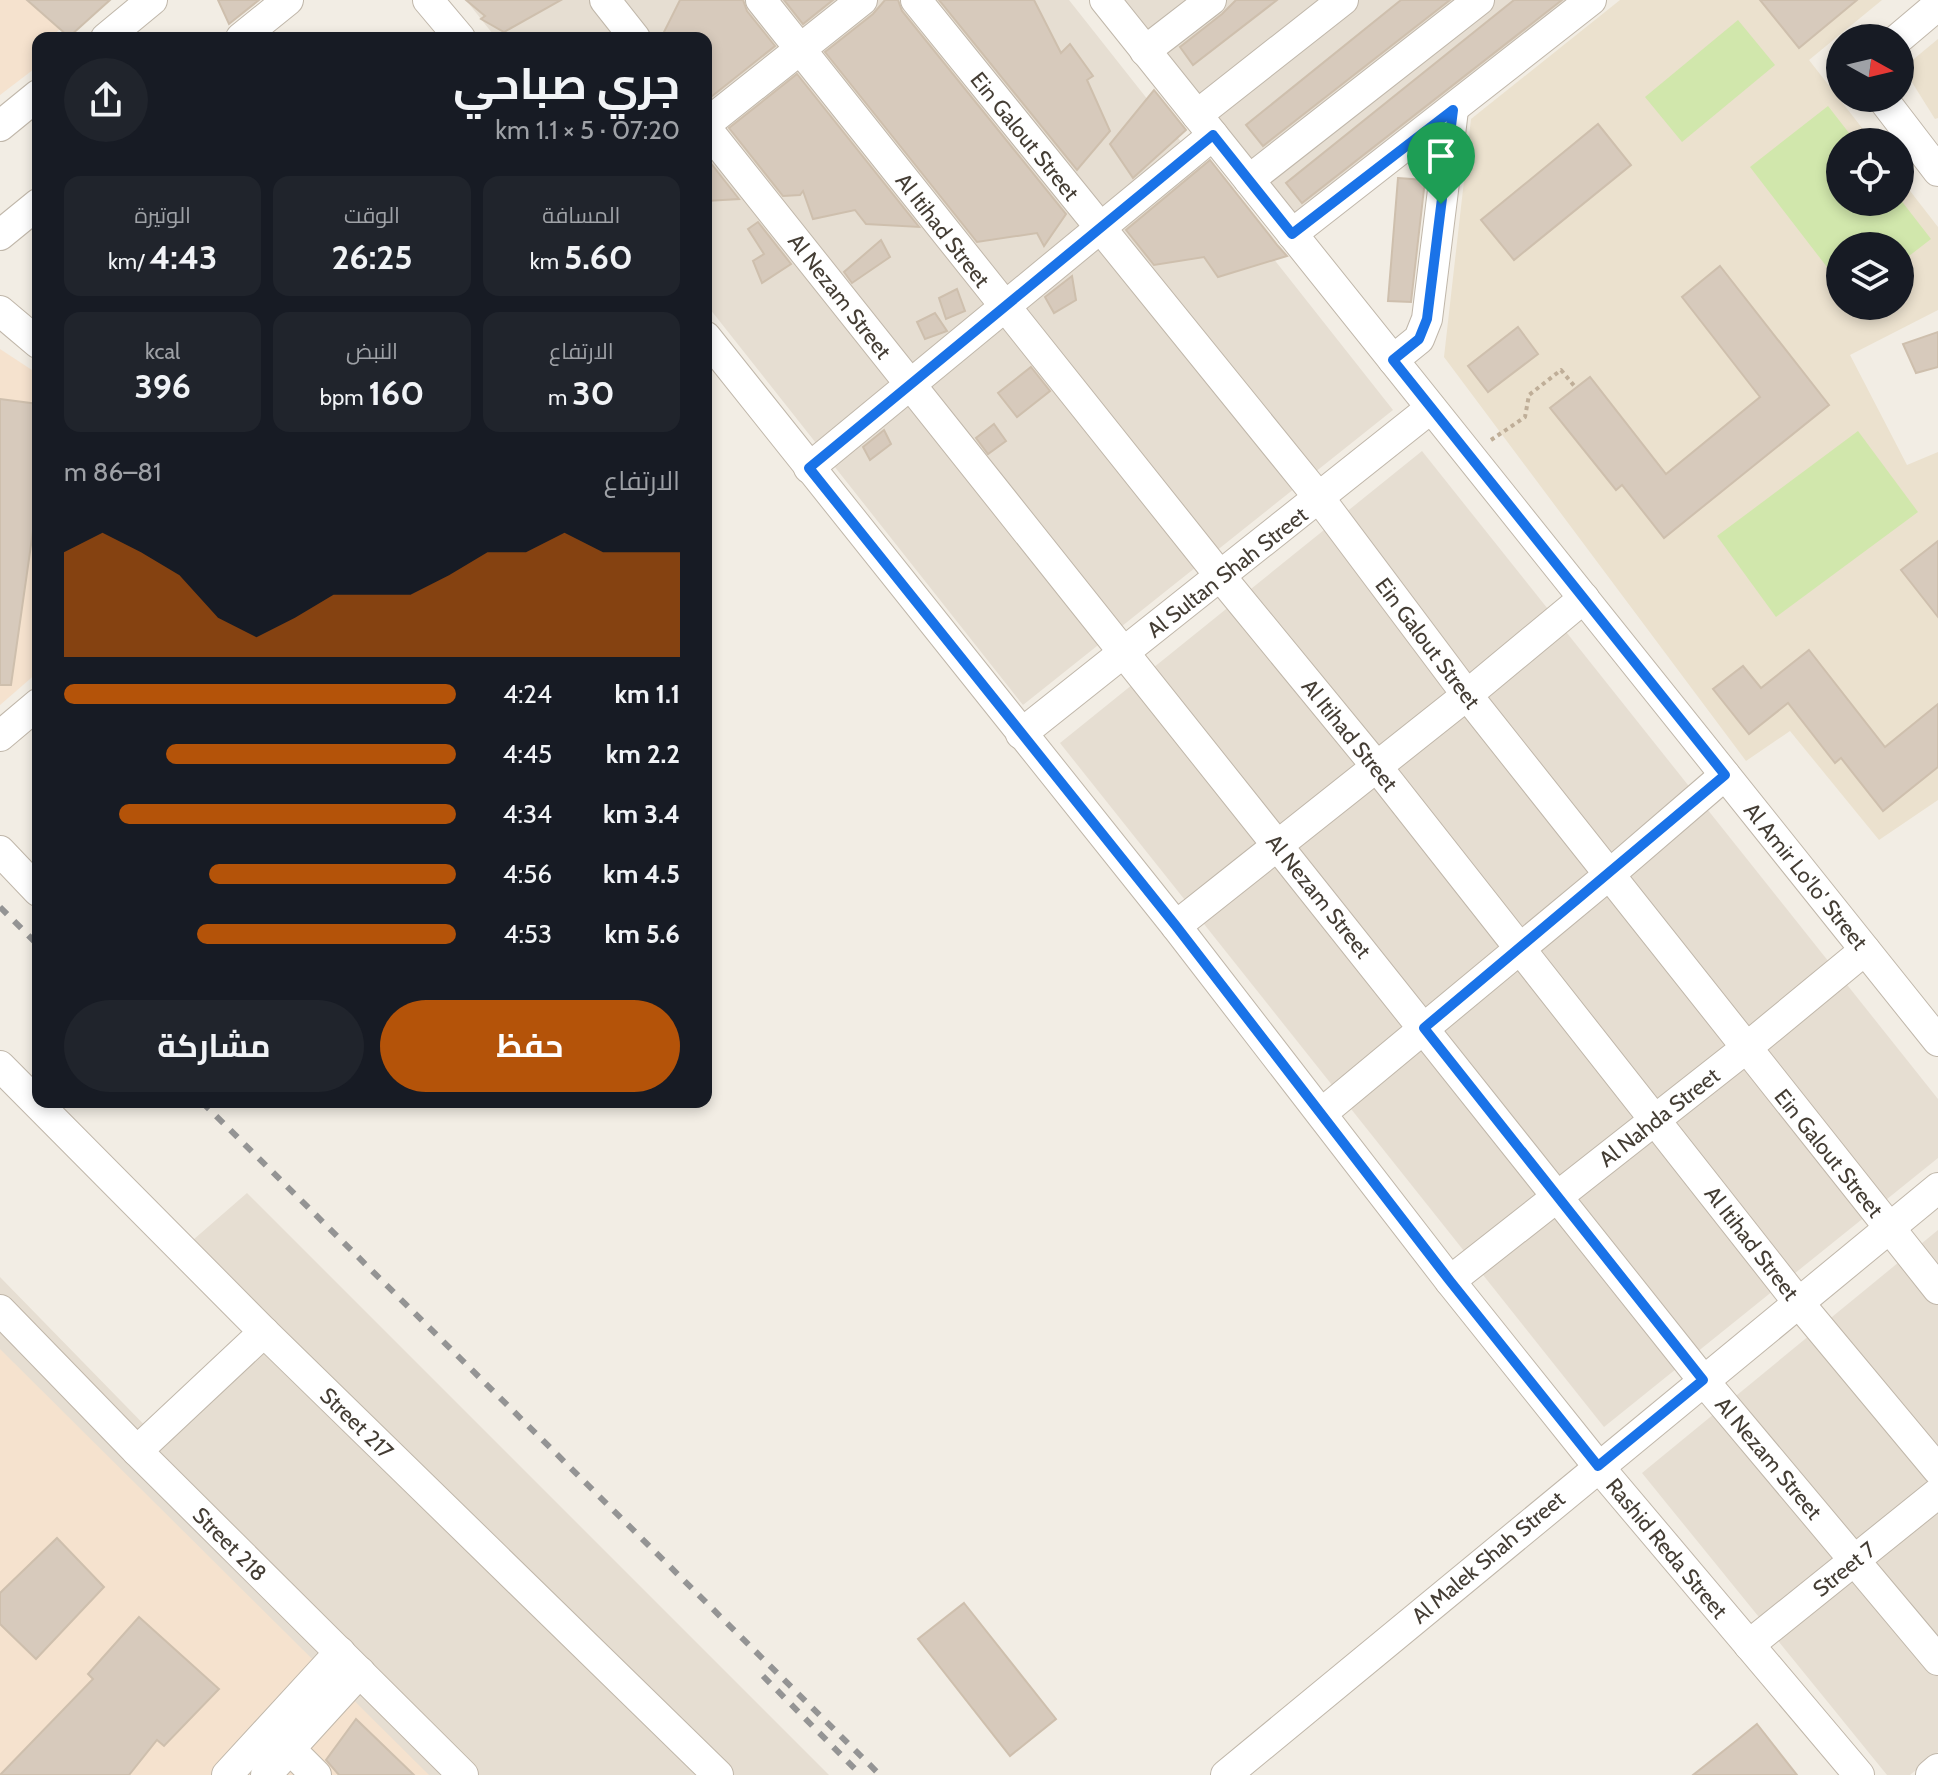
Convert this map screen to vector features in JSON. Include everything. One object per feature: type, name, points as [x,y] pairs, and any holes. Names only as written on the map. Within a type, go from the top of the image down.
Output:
[{"type":"street","points":[[113,32],[152,0]]},
{"type":"street","points":[[248,32],[288,0]]},
{"type":"street","points":[[278,32],[297,0]]},
{"type":"street","points":[[428,0],[455,32]]},
{"type":"street","points":[[605,0],[630,32]]},
{"type":"street","name":"Al Itihad Street","points":[[761,0],[1221,577],[1377,767],[1798,1302],[1938,1470]]},
{"type":"street","points":[[712,121],[862,0]]},
{"type":"street","name":"Ein Galout Street","points":[[916,0],[1320,499],[1467,695],[1938,1289]]},
{"type":"street","points":[[1145,51],[1211,0]]},
{"type":"street","points":[[809,468],[1100,230],[1205,125],[1343,0]]},
{"type":"street","points":[[1249,180],[1479,0]]},
{"type":"street","points":[[1292,234],[1591,0]]},
{"type":"street","name":"Al Amir Lo'lo' Street","points":[[1107,1],[1938,1041]]},
{"type":"street","points":[[1914,25],[1938,5]]},
{"type":"street","points":[[0,126],[32,100]]},
{"type":"street","points":[[1393,360],[1419,339],[1427,319],[1453,110]]},
{"type":"street","points":[[1893,112],[1938,171]]},
{"type":"street","name":"Al Nezam Street","points":[[712,134],[1703,1380],[1938,1660]]},
{"type":"street","points":[[0,235],[32,209]]},
{"type":"street","points":[[0,311],[32,338]]},
{"type":"street","name":"Rashid Reda Street","points":[[712,345],[1176,926],[1450,1281],[1598,1466],[1859,1775]]},
{"type":"street","name":"Al Sultan Shah Street","points":[[1021,734],[1431,408]]},
{"type":"street","points":[[1176,926],[1584,598]]},
{"type":"street","points":[[0,736],[32,709]]},
{"type":"street","points":[[1322,1113],[1725,775]]},
{"type":"street","points":[[0,851],[32,885]]},
{"type":"street","name":"Al Nahda Street","points":[[1450,1281],[1745,1049],[1865,950]]},
{"type":"street","name":"Street 217","points":[[0,1066],[32,1098]]},
{"type":"street","name":"Street 217","points":[[42,1108],[264,1332],[718,1775]]},
{"type":"street","name":"Al Malek Shah Street","points":[[1226,1775],[1938,1188]]},
{"type":"street","name":"Street 218","points":[[0,1310],[137,1451],[463,1775]]},
{"type":"street","points":[[137,1451],[264,1332]]},
{"type":"street","name":"Street 7","points":[[1749,1645],[1938,1493]]},
{"type":"street","points":[[266,1775],[290,1749],[350,1662]]},
{"type":"street","points":[[227,1775],[350,1662]]},
{"type":"street","points":[[290,1749],[316,1775]]},
{"type":"street","points":[[1931,1775],[1938,1769]]},
{"type":"path","points":[[1469,455],[1525,417],[1529,395],[1561,370],[1576,388]]},
{"type":"shaded area","points":[[0,0],[97,0],[57,32],[32,32],[32,71],[0,95]]},
{"type":"shaded area","points":[[466,0],[1069,0],[1393,410],[1023,705],[712,312],[712,32],[491,32]]},
{"type":"shaded area","points":[[1120,0],[1598,0],[1303,235]]},
{"type":"shaded area","points":[[1620,0],[1882,0],[1853,24],[1826,24],[1826,46],[1809,60],[1826,82],[1826,112],[1850,112],[1862,128],[1826,128],[1826,216],[1914,216],[1914,196],[1938,227],[1938,310],[1850,355],[1907,465],[1938,452],[1938,800],[1879,840],[1790,731],[1746,761],[1444,357],[1471,119]]},
{"type":"shaded area","points":[[1938,39],[1938,118],[1935,119],[1914,86],[1914,59]]},
{"type":"shaded area","points":[[0,349],[32,370],[32,677],[0,705]]},
{"type":"shaded area","points":[[1422,451],[1938,1099],[1938,1158],[1604,1427],[1060,743]]},
{"type":"shaded area","points":[[247,1193],[829,1775],[0,1775],[0,1277],[161,1442],[281,1328],[193,1240]]},
{"type":"shaded area","points":[[1938,1230],[1938,1752],[1910,1775],[1887,1775],[1642,1473]]},
{"type":"shaded area","points":[[0,1349],[429,1775],[0,1775]]},
{"type":"green space","points":[[1738,20],[1775,65],[1682,142],[1645,97]]},
{"type":"green space","points":[[1826,108],[1826,112],[1833,112],[1845,128],[1826,128],[1826,216],[1913,216],[1931,239],[1914,252],[1914,232],[1826,232],[1826,266],[1750,167]]},
{"type":"green space","points":[[1858,431],[1918,512],[1776,617],[1717,536]]},
{"type":"building","points":[[27,0],[110,0],[75,32],[63,32]]},
{"type":"building","points":[[218,0],[259,0],[229,24]]},
{"type":"building","points":[[466,0],[561,0],[504,32],[481,19],[485,16]]},
{"type":"building","points":[[680,0],[743,0],[747,11],[775,46],[712,96],[712,32],[664,32]]},
{"type":"building","points":[[784,0],[833,0],[803,24]]},
{"type":"building","points":[[885,0],[898,0],[902,11],[1066,214],[1044,246],[1037,233],[977,242],[825,52],[873,14]]},
{"type":"building","points":[[939,0],[1034,0],[1061,53],[1070,44],[1093,76],[1087,80],[1110,131],[1077,170]]},
{"type":"building","points":[[1236,0],[1277,0],[1193,65],[1180,47]]},
{"type":"building","points":[[1401,0],[1450,0],[1263,146],[1246,125]]},
{"type":"building","points":[[1514,0],[1562,0],[1302,203],[1286,183]]},
{"type":"building","points":[[1760,0],[1857,0],[1826,24],[1799,48]]},
{"type":"building","points":[[797,74],[919,227],[866,224],[855,210],[813,219],[803,191],[800,195],[783,196],[729,128]]},
{"type":"building","points":[[1154,90],[1186,130],[1133,178],[1110,144]]},
{"type":"building","points":[[1598,124],[1631,165],[1514,260],[1481,220]]},
{"type":"building","points":[[1210,160],[1287,256],[1218,277],[1204,257],[1154,265],[1126,230]]},
{"type":"building","points":[[712,165],[739,199],[712,201]]},
{"type":"building","points":[[1398,178],[1425,180],[1411,302],[1388,301]]},
{"type":"building","points":[[758,222],[791,264],[762,283],[753,261],[764,254],[748,229]]},
{"type":"building","points":[[881,240],[890,257],[852,283],[844,272]]},
{"type":"building","points":[[1720,266],[1829,405],[1664,538],[1622,485],[1616,490],[1550,408],[1590,377],[1666,474],[1760,397],[1682,297]]},
{"type":"building","points":[[1072,276],[1076,300],[1054,313],[1045,297]]},
{"type":"building","points":[[957,289],[965,311],[946,319],[939,298]]},
{"type":"building","points":[[935,313],[947,331],[925,339],[917,322]]},
{"type":"building","points":[[1518,327],[1538,354],[1488,392],[1468,366]]},
{"type":"building","points":[[1938,332],[1938,367],[1916,373],[1903,344]]},
{"type":"building","points":[[1031,367],[1050,391],[1017,417],[998,393]]},
{"type":"building","points":[[0,399],[32,403],[32,538],[11,685],[0,685]]},
{"type":"building","points":[[994,424],[1006,441],[988,454],[976,438]]},
{"type":"building","points":[[884,430],[891,444],[870,460],[863,447]]},
{"type":"building","points":[[1938,541],[1938,617],[1901,570]]},
{"type":"building","points":[[1809,650],[1885,747],[1938,704],[1938,767],[1883,811],[1841,758],[1835,763],[1788,703],[1749,734],[1713,689],[1743,666],[1761,688]]},
{"type":"building","points":[[57,1538],[104,1587],[36,1659],[0,1624],[0,1593]]},
{"type":"building","points":[[964,1603],[1056,1719],[1010,1756],[918,1639]]},
{"type":"building","points":[[139,1617],[219,1689],[164,1746],[157,1740],[129,1775],[0,1775],[93,1679],[88,1674]]},
{"type":"building","points":[[356,1719],[414,1775],[339,1775],[326,1760]]},
{"type":"building","points":[[1757,1724],[1797,1775],[1693,1775],[1736,1741]]},
{"type":"railway","points":[[0,907],[32,939]]},
{"type":"railway","points":[[208,1108],[880,1775]]},
{"type":"railway","points":[[763,1676],[861,1775]]},
{"type":"route","points":[[1453,110],[1441,204],[1427,319],[1419,339],[1393,360],[1725,775],[1424,1028],[1703,1380],[1598,1466],[1450,1281],[1176,926],[809,468],[1213,135],[1292,234],[1453,110]]}]
